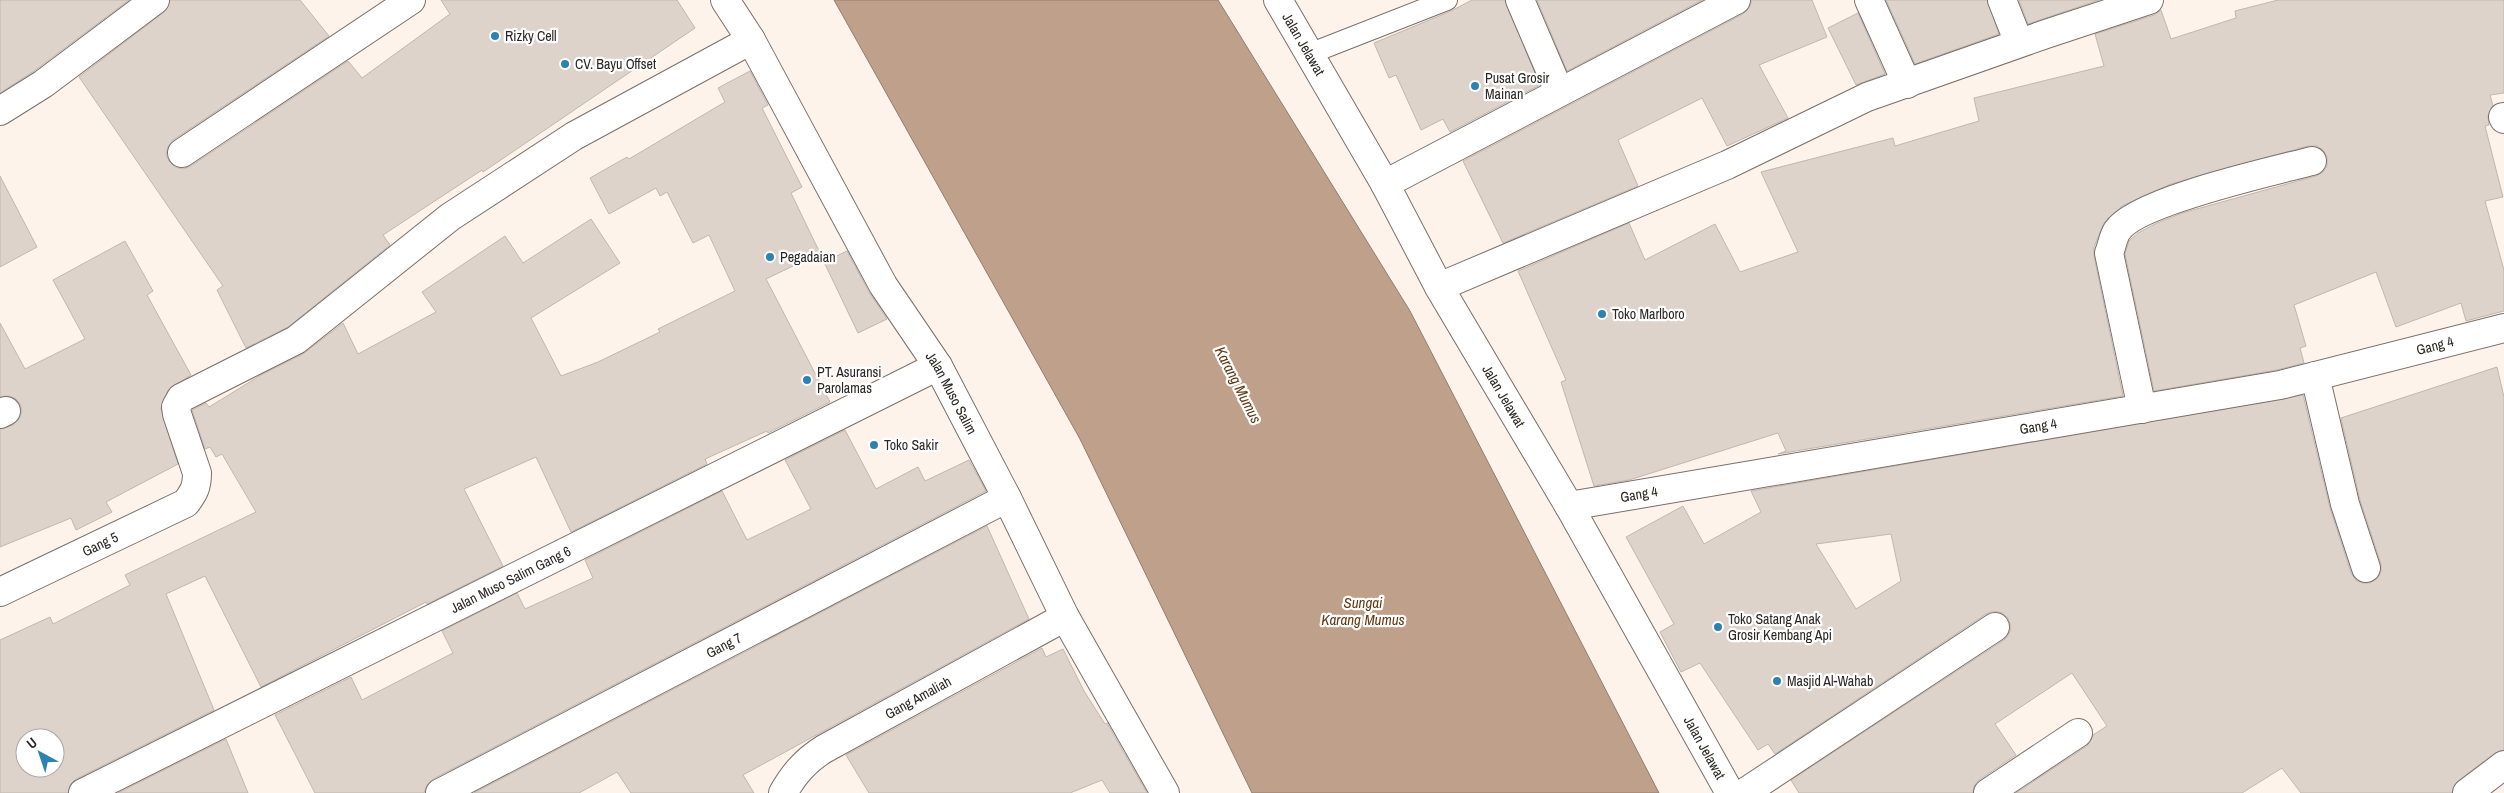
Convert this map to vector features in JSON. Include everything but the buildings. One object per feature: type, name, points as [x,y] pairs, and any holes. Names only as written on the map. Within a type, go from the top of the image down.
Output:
[{"type":"street","points":[[0,111],[43,84],[155,0]]},
{"type":"street","points":[[182,153],[411,0]]},
{"type":"street","name":"Jalan Muso Salim","points":[[725,0],[751,40],[883,285],[938,366],[1007,498],[1066,618],[1165,793]]},
{"type":"street","name":"Jalan Jelawat","points":[[1278,0],[1385,184],[1439,287],[1569,506],[1730,793]]},
{"type":"street","points":[[1520,0],[1559,91]]},
{"type":"street","points":[[1385,184],[1559,91],[1736,0]]},
{"type":"street","points":[[1869,0],[1907,84]]},
{"type":"street","points":[[2002,0],[2019,43]]},
{"type":"street","points":[[1439,287],[1727,165],[1867,97],[2019,43],[2149,0]]},
{"type":"street","name":"Gang 5","points":[[0,592],[181,507],[195,491],[196,473],[177,414],[176,408],[181,398],[296,340],[450,217],[574,136],[751,40]]},
{"type":"street","points":[[2142,409],[2109,253],[2118,230],[2138,214],[2208,188],[2312,161]]},
{"type":"street","name":"Gang 4","points":[[1569,506],[2280,385],[2504,328]]},
{"type":"street","name":"Jalan Muso Salim Gang 6","points":[[83,793],[938,366]]},
{"type":"street","points":[[2316,376],[2345,504],[2366,568]]},
{"type":"street","name":"Gang 7","points":[[440,793],[1007,498]]},
{"type":"street","name":"Gang Amaliah","points":[[783,793],[794,774],[807,760],[824,749],[1066,618]]},
{"type":"street","points":[[1744,793],[1996,627]]},
{"type":"street","points":[[1988,793],[2078,732]]},
{"type":"street","points":[[2466,793],[2504,765]]},
{"type":"lane","points":[[1310,54],[1447,0]]},
{"type":"water","name":"Sungai Karang Mumus","points":[[834,0],[1218,0],[1410,311],[1659,793],[1252,793],[1080,439]]},
{"type":"place","name":"Rizky Cell","points":[[495,36]]},
{"type":"place","name":"CV. Bayu Offset","points":[[565,64]]},
{"type":"place","name":"Pusat Grosir Mainan","points":[[1475,86]]},
{"type":"place","name":"Pegadaian","points":[[770,257]]},
{"type":"place","name":"Toko Marlboro","points":[[1602,314]]},
{"type":"place","name":"PT. Asuransi Parolamas","points":[[807,380]]},
{"type":"place","name":"Toko Sakir","points":[[874,445]]},
{"type":"place","name":"Toko Satang Anak Grosir Kembang Api","points":[[1718,627]]},
{"type":"place","name":"Masjid Al-Wahab","points":[[1777,681]]},
{"type":"water label","name":"Karang Mumus","points":[[1238,385]]}]
